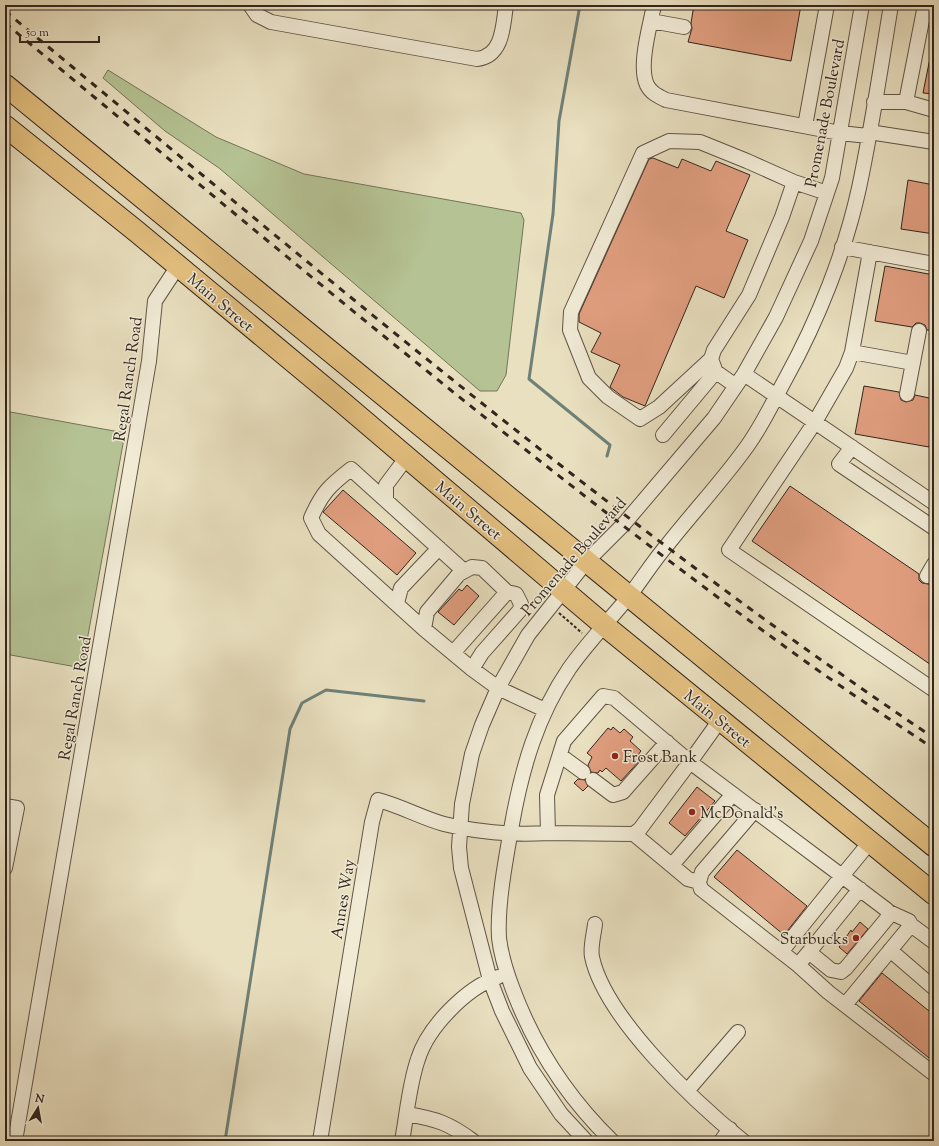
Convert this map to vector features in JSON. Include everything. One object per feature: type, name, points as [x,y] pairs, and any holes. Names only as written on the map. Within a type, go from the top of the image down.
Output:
[{"type":"highway","name":"Main Street","points":[[5,85],[934,846]]},
{"type":"highway","name":"Main Street","points":[[5,126],[178,266],[407,457],[604,625],[934,894]]},
{"type":"street","points":[[250,5],[257,15],[271,22],[477,59],[484,58],[492,54],[498,46],[506,5]]},
{"type":"street","points":[[654,5],[643,65],[644,77],[647,86],[655,95],[666,100],[840,133],[869,134],[934,142]]},
{"type":"street","points":[[805,126],[827,5]]},
{"type":"street","name":"Promenade Boulevard","points":[[586,1141],[561,1114],[530,1068],[502,1011],[490,980],[461,868],[459,827],[472,754],[482,725],[498,688],[528,635],[563,589],[586,562],[623,525],[714,418],[740,380],[776,317],[808,248],[832,178],[862,5]]},
{"type":"street","points":[[612,1141],[574,1100],[553,1073],[530,1030],[502,959],[499,936],[500,914],[511,833],[527,753],[545,710],[569,669],[750,443],[811,331],[842,247],[859,189],[891,5]]},
{"type":"street","points":[[906,102],[924,5]]},
{"type":"street","points":[[651,21],[684,26]]},
{"type":"street","points":[[874,102],[906,102],[934,110]]},
{"type":"street","points":[[794,182],[782,217],[749,295],[714,350],[711,360],[659,407],[640,419],[608,397],[589,378],[570,330],[571,312],[643,153],[669,141],[700,142],[794,182],[827,193]]},
{"type":"street","points":[[842,247],[934,264]]},
{"type":"street","points":[[870,252],[852,352],[846,368],[815,422],[729,550],[934,690]]},
{"type":"street","name":"Regal Ranch Road","points":[[15,1141],[149,360],[155,301],[178,266]]},
{"type":"street","points":[[907,394],[919,331]]},
{"type":"street","points":[[852,352],[913,363]]},
{"type":"street","points":[[711,360],[717,375]]},
{"type":"street","points":[[663,435],[713,375],[740,380],[776,396],[934,503]]},
{"type":"street","points":[[852,447],[839,464],[934,528]]},
{"type":"street","points":[[386,500],[386,485],[407,457]]},
{"type":"street","points":[[464,571],[351,469],[330,485],[320,498],[311,518],[319,534],[397,602],[424,629],[472,669],[498,688],[545,710]]},
{"type":"street","points":[[397,602],[401,588],[439,548]]},
{"type":"street","points":[[424,629],[427,612],[459,574],[472,567],[482,568],[507,592],[516,594],[521,604],[520,610],[482,653],[472,669]]},
{"type":"street","points":[[453,653],[507,592]]},
{"type":"street","points":[[548,833],[547,796],[561,756],[564,740],[603,696],[614,698],[690,762],[860,889],[887,911],[909,921],[911,925],[934,942]]},
{"type":"street","points":[[699,882],[688,879],[634,834],[640,829],[720,720]]},
{"type":"street","points":[[561,756],[612,795],[623,792],[667,742]]},
{"type":"street","points":[[672,866],[733,794]]},
{"type":"street","name":"Annes Way","points":[[320,1141],[372,822],[378,800],[400,806],[430,819],[459,827],[511,833],[634,834]]},
{"type":"street","points":[[5,806],[17,808],[5,868]]},
{"type":"street","points":[[754,810],[702,872],[699,882],[701,889],[798,965],[845,1005],[934,1074]]},
{"type":"street","points":[[781,952],[870,842]]},
{"type":"street","points":[[798,965],[860,889]]},
{"type":"street","points":[[809,952],[830,970],[840,972],[846,968],[889,916],[887,911]]},
{"type":"street","points":[[595,924],[592,956],[602,986],[643,1045],[687,1091],[743,1141]]},
{"type":"street","points":[[845,1005],[911,925]]},
{"type":"street","points":[[890,950],[934,988]]},
{"type":"street","points":[[402,1141],[418,1058],[428,1039],[445,1016],[459,1002],[490,980],[507,974]]},
{"type":"street","points":[[687,1091],[738,1032]]},
{"type":"street","points":[[406,1114],[442,1121],[457,1129],[473,1141]]},
{"type":"street","points":[[721,1141],[730,1129]]},
{"type":"path","points":[[557,611],[584,634]]},
{"type":"green space","points":[[108,70],[216,137],[304,174],[521,213],[524,220],[506,375],[497,391],[480,391],[219,168],[165,131],[103,78]]},
{"type":"green space","points":[[5,411],[125,433],[82,668],[5,654]]},
{"type":"building","points":[[694,5],[801,5],[791,61],[688,42],[692,28],[691,23]]},
{"type":"building","points":[[930,58],[934,58],[934,94],[923,93]]},
{"type":"building","points":[[653,158],[678,168],[682,159],[711,171],[716,161],[750,175],[726,231],[748,240],[724,298],[696,286],[645,406],[623,397],[610,387],[620,365],[591,352],[601,333],[579,322],[579,314],[649,159]]},
{"type":"building","points":[[908,180],[934,185],[934,234],[901,229]]},
{"type":"building","points":[[885,266],[934,275],[934,331],[927,330],[925,325],[920,323],[916,323],[912,327],[875,321]]},
{"type":"building","points":[[864,386],[899,392],[901,400],[906,402],[913,400],[915,395],[934,399],[934,420],[929,447],[855,434]]},
{"type":"building","points":[[790,486],[919,574],[919,580],[922,583],[934,585],[934,667],[752,541]]},
{"type":"building","points":[[343,490],[416,553],[397,575],[323,512]]},
{"type":"building","points":[[467,585],[479,596],[454,625],[438,612],[459,589],[462,591]]},
{"type":"building","name":"Frost Bank","points":[[613,727],[620,733],[624,729],[633,737],[630,741],[641,751],[638,755],[642,758],[621,781],[606,768],[602,772],[600,770],[598,773],[591,772],[588,765],[592,757],[587,753],[608,728],[611,730]]},
{"type":"building","points":[[578,779],[585,780],[588,786],[583,791],[574,783]]},
{"type":"building","name":"McDonald's","points":[[697,787],[715,801],[685,836],[669,823]]},
{"type":"building","points":[[737,850],[807,906],[784,935],[714,877]]},
{"type":"building","name":"Starbucks","points":[[860,922],[868,929],[847,954],[839,947],[851,930],[852,932]]},
{"type":"building","points":[[882,973],[934,1015],[934,1062],[859,1001]]},
{"type":"waterway","points":[[580,5],[559,121],[553,214],[529,379],[610,445],[607,456]]},
{"type":"waterway","points":[[225,1141],[290,729],[302,703],[326,690],[424,701]]},
{"type":"railway","points":[[5,11],[232,200],[460,386],[576,477],[694,567],[813,654],[934,738]]},
{"type":"railway","points":[[5,23],[398,348],[498,428],[699,583],[802,659],[934,749]]},
{"type":"place","name":"Frost Bank","points":[[615,756]]},
{"type":"place","name":"McDonald's","points":[[692,812]]},
{"type":"place","name":"Starbucks","points":[[856,938]]}]
